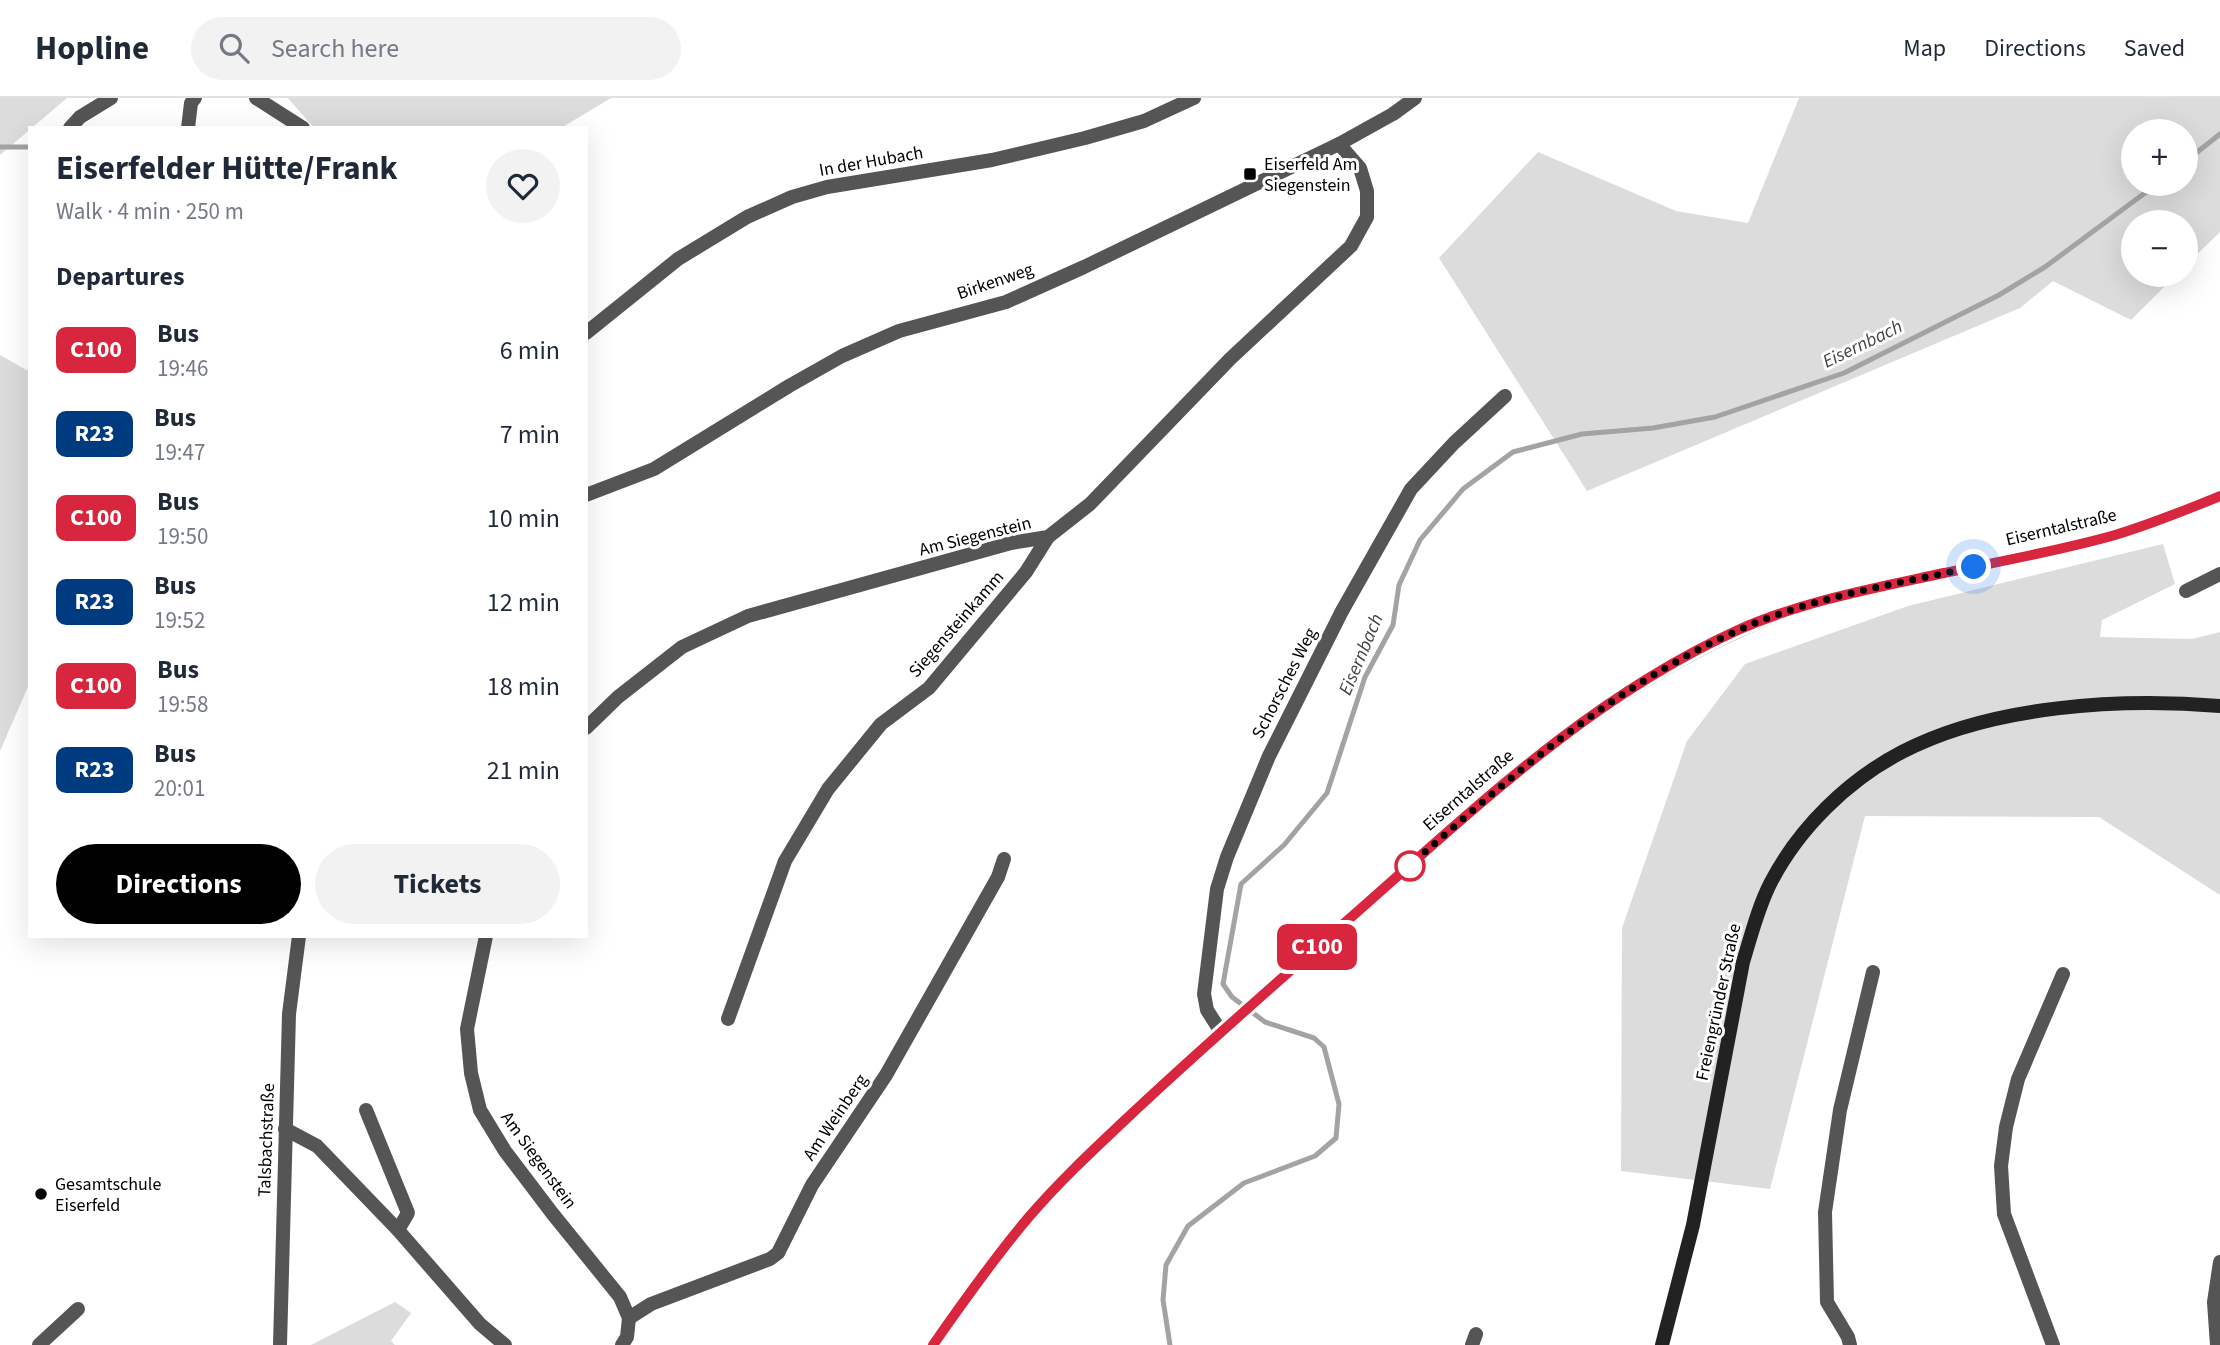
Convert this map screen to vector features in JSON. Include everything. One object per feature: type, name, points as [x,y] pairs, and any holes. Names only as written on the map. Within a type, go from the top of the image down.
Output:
[{"type":"main road","name":"Eiserntalstraße","points":[[933,1345],[1030,1216],[1071,1172],[1254,1002],[1511,777],[1569,730],[1621,694],[1740,629],[1809,605],[1864,590],[2080,544],[2169,518],[2220,496]]},
{"type":"main road","name":"Freiengründer Straße","points":[[1662,1345],[1693,1225],[1743,962],[1770,883],[1790,851],[1814,821],[1869,772],[1901,752],[1937,736],[2037,711],[2144,704],[2220,706]]},
{"type":"street","points":[[72,126],[80,117],[111,98]]},
{"type":"street","points":[[188,126],[191,103],[195,98]]},
{"type":"street","points":[[256,98],[300,126]]},
{"type":"street","name":"In der Hubach","points":[[588,330],[678,258],[747,217],[792,197],[827,187],[992,160],[1085,138],[1144,121],[1194,98]]},
{"type":"street","name":"Birkenweg","points":[[588,494],[654,468],[842,356],[899,331],[1006,302],[1084,267],[1339,144],[1393,114],[1415,98]]},
{"type":"street","name":"Am Siegenstein","points":[[588,727],[618,697],[682,647],[748,616],[1011,543],[1048,537],[1090,504],[1230,359],[1351,246],[1367,217],[1367,191],[1360,169],[1339,144]]},
{"type":"street","name":"Schorsches Weg","points":[[1221,1032],[1207,1010],[1204,994],[1217,889],[1227,857],[1269,756],[1342,611],[1411,489],[1454,443],[1505,396]]},
{"type":"street","name":"Siegensteinkamm","points":[[727,1020],[785,861],[828,789],[881,724],[929,688],[1026,572],[1048,537]]},
{"type":"street","points":[[2186,592],[2220,574]]},
{"type":"street","name":"Am Weinberg","points":[[629,1318],[651,1304],[770,1259],[778,1253],[812,1185],[887,1075],[998,877],[1004,859]]},
{"type":"street","name":"Talsbachstraße","points":[[280,1345],[289,1014],[299,938]]},
{"type":"street","name":"Am Siegenstein","points":[[486,938],[467,1029],[471,1073],[480,1111],[505,1151],[620,1297],[629,1318]]},
{"type":"street","points":[[1850,1345],[1848,1336],[1827,1302],[1825,1212],[1840,1110],[1873,972]]},
{"type":"street","points":[[2053,1345],[2004,1214],[2001,1166],[2006,1127],[2018,1079],[2063,974]]},
{"type":"street","points":[[366,1110],[408,1213],[398,1230]]},
{"type":"street","points":[[285,1129],[317,1146],[398,1230],[473,1316],[505,1345]]},
{"type":"street","points":[[2217,1345],[2214,1302],[2220,1262]]},
{"type":"street","points":[[39,1345],[78,1309]]},
{"type":"street","points":[[622,1345],[627,1337],[629,1318]]},
{"type":"shaded area","points":[[0,98],[67,98],[34,126],[28,126],[28,131],[0,155]]},
{"type":"shaded area","points":[[288,98],[611,98],[564,126],[312,126]]},
{"type":"shaded area","points":[[1799,98],[2220,98],[2220,232],[2198,253],[2198,210],[2121,210],[2121,287],[2164,287],[2131,320],[2053,281],[2020,308],[1587,491],[1439,258],[1538,152],[1676,211],[1748,223]]},
{"type":"shaded area","points":[[0,355],[28,371],[28,687],[0,751]]},
{"type":"shaded area","points":[[2163,544],[2175,584],[2102,620],[2100,637],[2192,639],[2220,632],[2220,895],[2099,817],[1865,816],[1770,1189],[1621,1171],[1622,928],[1687,741],[1745,664],[1908,606]]},
{"type":"shaded area","points":[[395,1302],[411,1313],[391,1341],[395,1345],[311,1345]]},
{"type":"waterway","name":"Eisernbach","points":[[2198,151],[2220,134]]},
{"type":"waterway","points":[[0,147],[28,147]]},
{"type":"waterway","name":"Eisernbach","points":[[1170,1345],[1163,1300],[1166,1265],[1188,1226],[1244,1183],[1315,1156],[1336,1138],[1339,1104],[1324,1047],[1314,1038],[1265,1022],[1232,997],[1223,984],[1241,884],[1284,845],[1327,793],[1365,677],[1393,625],[1399,585],[1420,540],[1463,489],[1513,452],[1582,434],[1653,428],[1715,417],[1844,373],[1999,295],[2045,267],[2141,196]]},
{"type":"bus line","name":"C100","points":[[933,1345],[991,1264],[1030,1216],[1071,1172],[1145,1101],[1511,777],[1569,730],[1621,694],[1740,629],[1809,605],[1864,590],[2119,534],[2169,518],[2220,496]]},
{"type":"place","name":"Eiserfeld Am Siegenstein","points":[[1250,174]]},
{"type":"place","name":"Gesamtschule Eiserfeld","points":[[41,1194]]},
{"type":"route","points":[[1410,866],[1408,867],[1569,730],[1621,694],[1678,661],[1740,629],[1809,605],[1864,590],[1974,567]]}]
